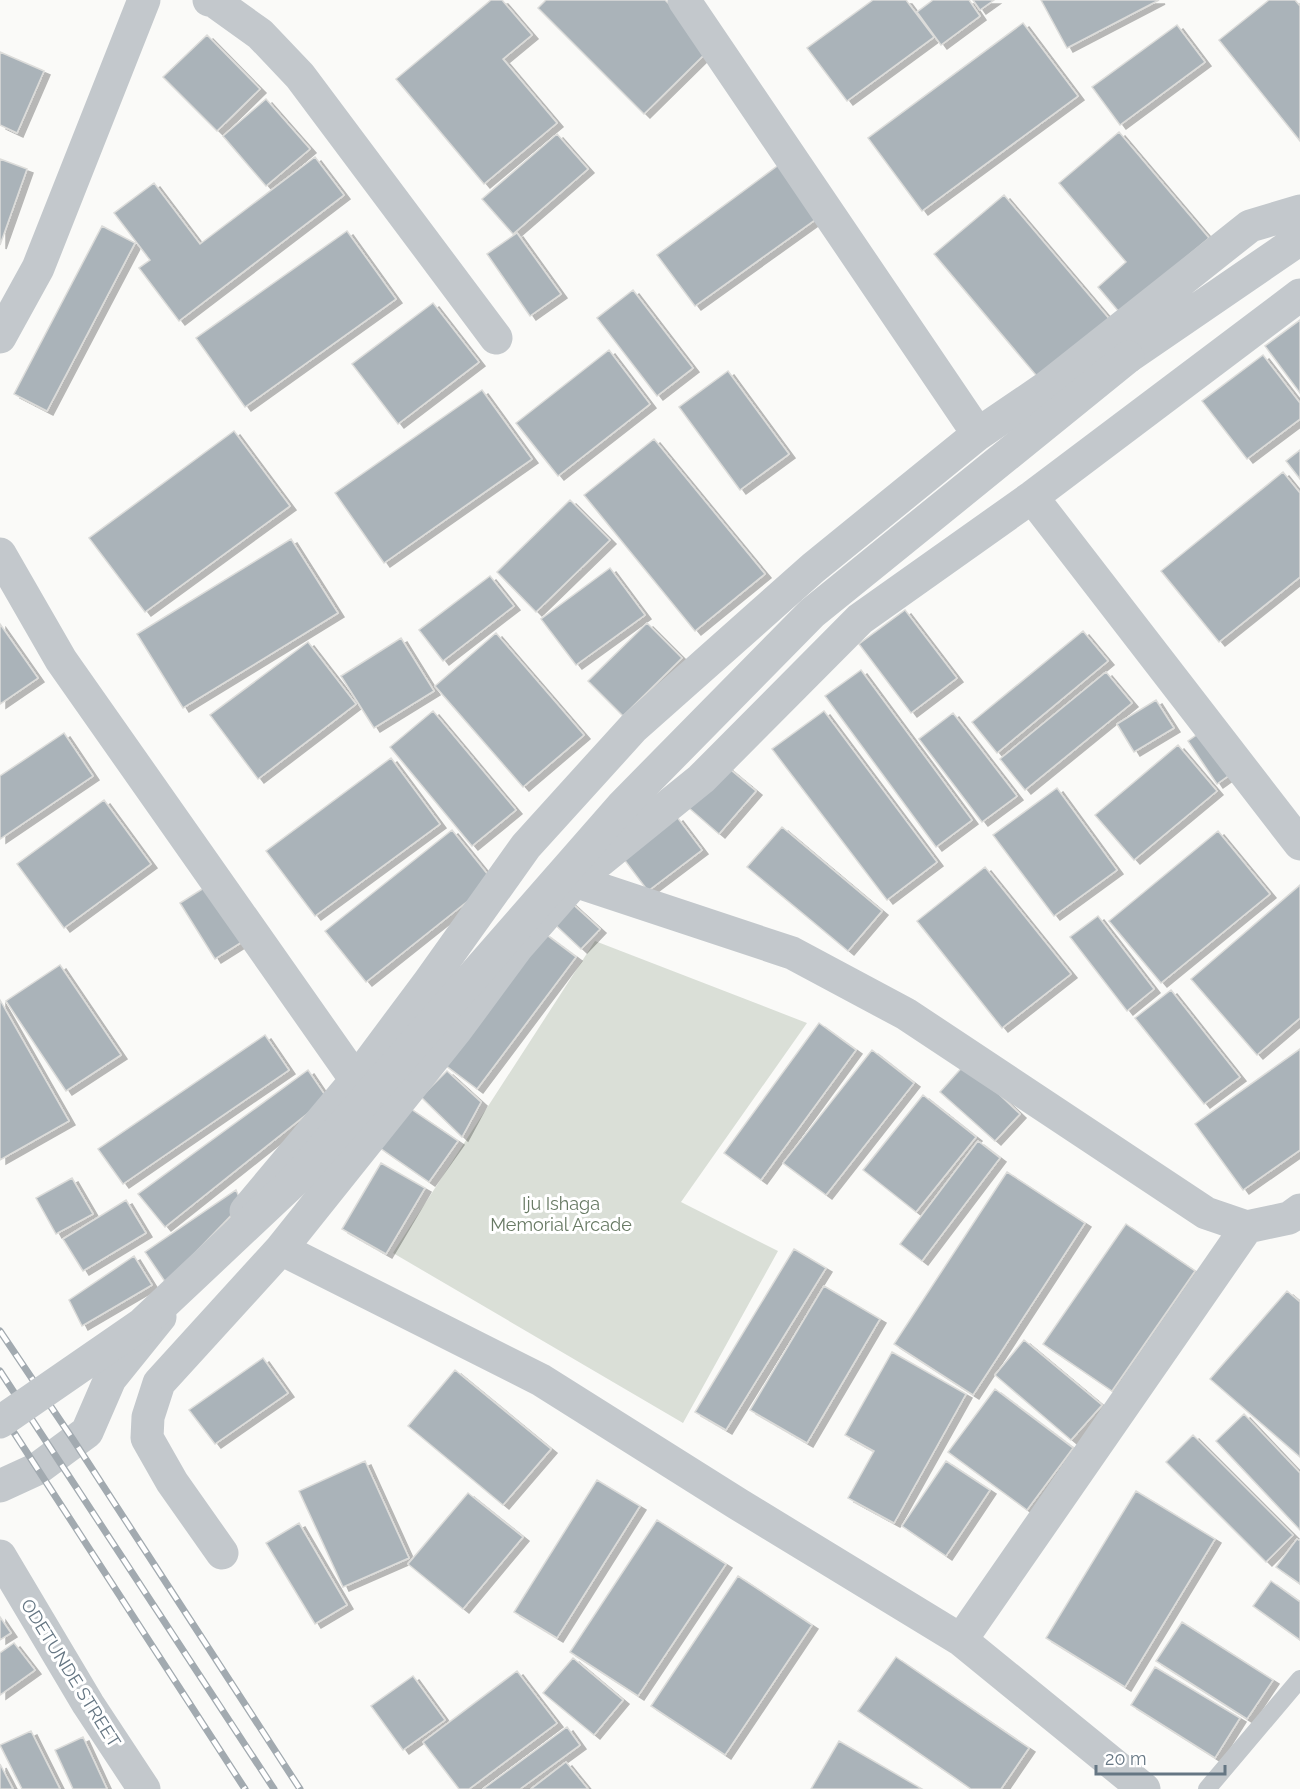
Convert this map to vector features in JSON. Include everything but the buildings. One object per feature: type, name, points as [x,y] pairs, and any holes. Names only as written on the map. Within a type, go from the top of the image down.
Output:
[{"type":"street","points":[[0,337],[38,268],[144,0]]},
{"type":"street","points":[[209,0],[214,1],[260,34],[300,76],[496,338]]},
{"type":"street","points":[[684,0],[978,434]]},
{"type":"street","points":[[0,1486],[37,1469],[87,1432],[110,1379],[356,1080],[526,846],[633,728],[813,568],[978,434],[1047,387],[1250,226],[1300,211]]},
{"type":"street","points":[[0,1422],[142,1324],[295,1180],[622,806],[812,613],[1128,357],[1300,239]]},
{"type":"street","points":[[222,1553],[172,1482],[147,1438],[148,1418],[159,1383],[281,1248],[456,1030],[518,946],[575,882],[701,778],[860,619],[1032,497],[1300,294]]},
{"type":"street","points":[[1032,497],[1300,844]]},
{"type":"street","points":[[0,554],[61,660],[356,1080]]},
{"type":"street","points":[[575,882],[792,953],[906,1014],[1206,1213],[1247,1227],[1289,1218],[1300,1210]]},
{"type":"street","points":[[961,1640],[1247,1227]]},
{"type":"street","points":[[281,1248],[541,1380],[961,1640],[1144,1789]]},
{"type":"street","name":"ODETUNDE STREET","points":[[0,1556],[88,1704],[144,1789]]},
{"type":"lane","points":[[1207,1789],[1300,1679]]},
{"type":"green space","name":"Iju Ishaga Memorial Arcade","points":[[595,941],[807,1023],[681,1202],[778,1251],[683,1423],[393,1253]]},
{"type":"railway","points":[[0,1331],[300,1789]]},
{"type":"railway","points":[[0,1371],[274,1789]]},
{"type":"railway","points":[[0,1411],[245,1789]]}]
